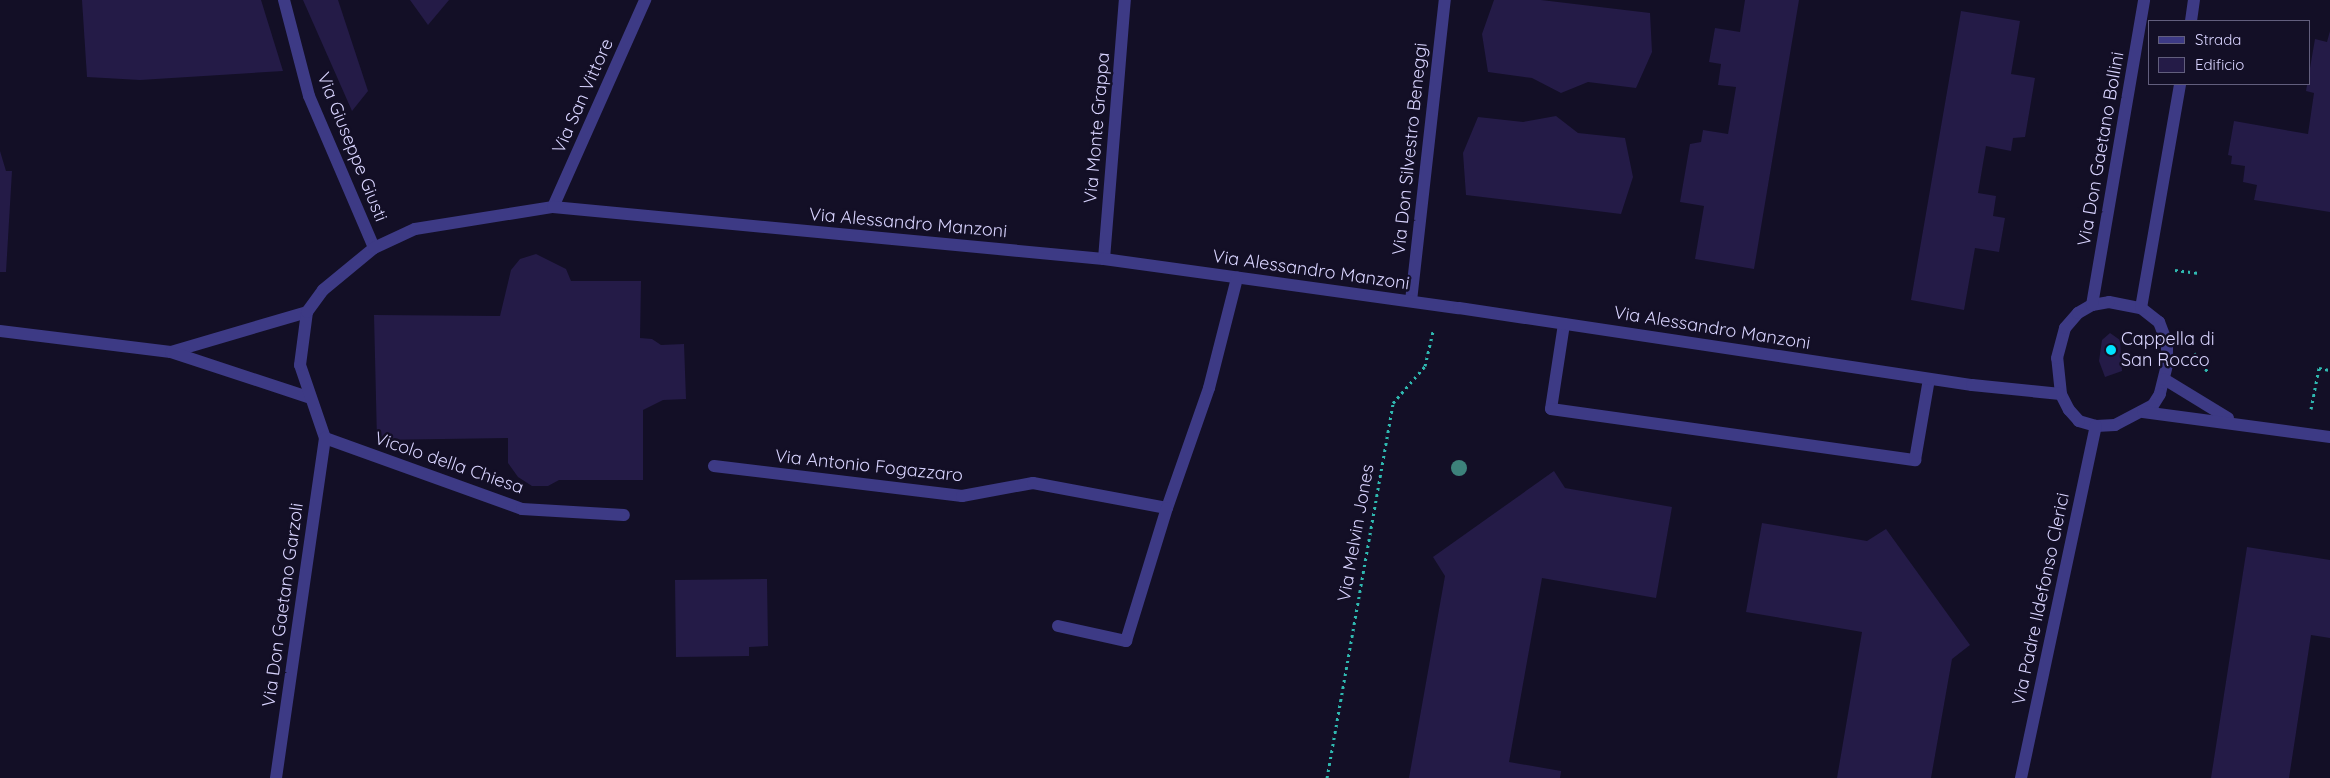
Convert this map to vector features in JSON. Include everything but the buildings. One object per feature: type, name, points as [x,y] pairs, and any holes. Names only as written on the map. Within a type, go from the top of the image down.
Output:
[{"type":"street","name":"Via Giuseppe Giusti","points":[[284,0],[308,96],[374,248]]},
{"type":"street","name":"Via San Vittore","points":[[553,207],[645,0]]},
{"type":"street","name":"Via Monte Grappa","points":[[1104,260],[1125,0]]},
{"type":"street","name":"Via Don Silvestro Beneggi","points":[[1411,301],[1445,0]]},
{"type":"street","name":"Via Don Gaetano Bollini","points":[[2092,304],[2144,0]]},
{"type":"street","points":[[2191,20],[2194,0]]},
{"type":"street","points":[[2141,308],[2180,85]]},
{"type":"street","name":"Via Alessandro Manzoni","points":[[307,312],[343,271],[374,248],[415,229],[553,207],[1104,260],[1411,301],[1929,379],[2061,394]]},
{"type":"street","points":[[1058,626],[1126,642],[1167,508],[1209,388],[1237,278]]},
{"type":"street","points":[[2109,302],[2141,308],[2159,322],[2167,344],[2164,379],[2160,394],[2143,412],[2115,425],[2096,426],[2079,421],[2061,394],[2057,358],[2061,341],[2078,313],[2092,304],[2109,302]]},
{"type":"street","points":[[171,352],[307,312],[300,365],[308,397],[325,438]]},
{"type":"street","points":[[1564,324],[1551,409],[1915,460],[1929,379]]},
{"type":"street","points":[[0,331],[171,352],[308,397]]},
{"type":"street","points":[[2164,379],[2207,408],[2240,424]]},
{"type":"street","points":[[2143,412],[2330,437]]},
{"type":"street","name":"Via Padre Ildefonso Clerici","points":[[2021,778],[2096,426]]},
{"type":"street","name":"Vicolo della Chiesa","points":[[325,438],[522,509],[624,514]]},
{"type":"street","name":"Via Don Gaetano Garzoli","points":[[276,778],[325,438]]},
{"type":"street","name":"Via Antonio Fogazzaro","points":[[714,466],[962,496],[1033,483],[1167,508]]},
{"type":"path","points":[[2171,277],[2172,269],[2199,273]]},
{"type":"path","name":"Via Melvin Jones","points":[[1327,778],[1393,403],[1428,360],[1436,305]]},
{"type":"path","points":[[2189,346],[2210,374]]},
{"type":"path","points":[[2302,408],[2311,409],[2319,368],[2330,370]]},
{"type":"place","name":"Cappella di San Rocco","points":[[2111,350]]}]
